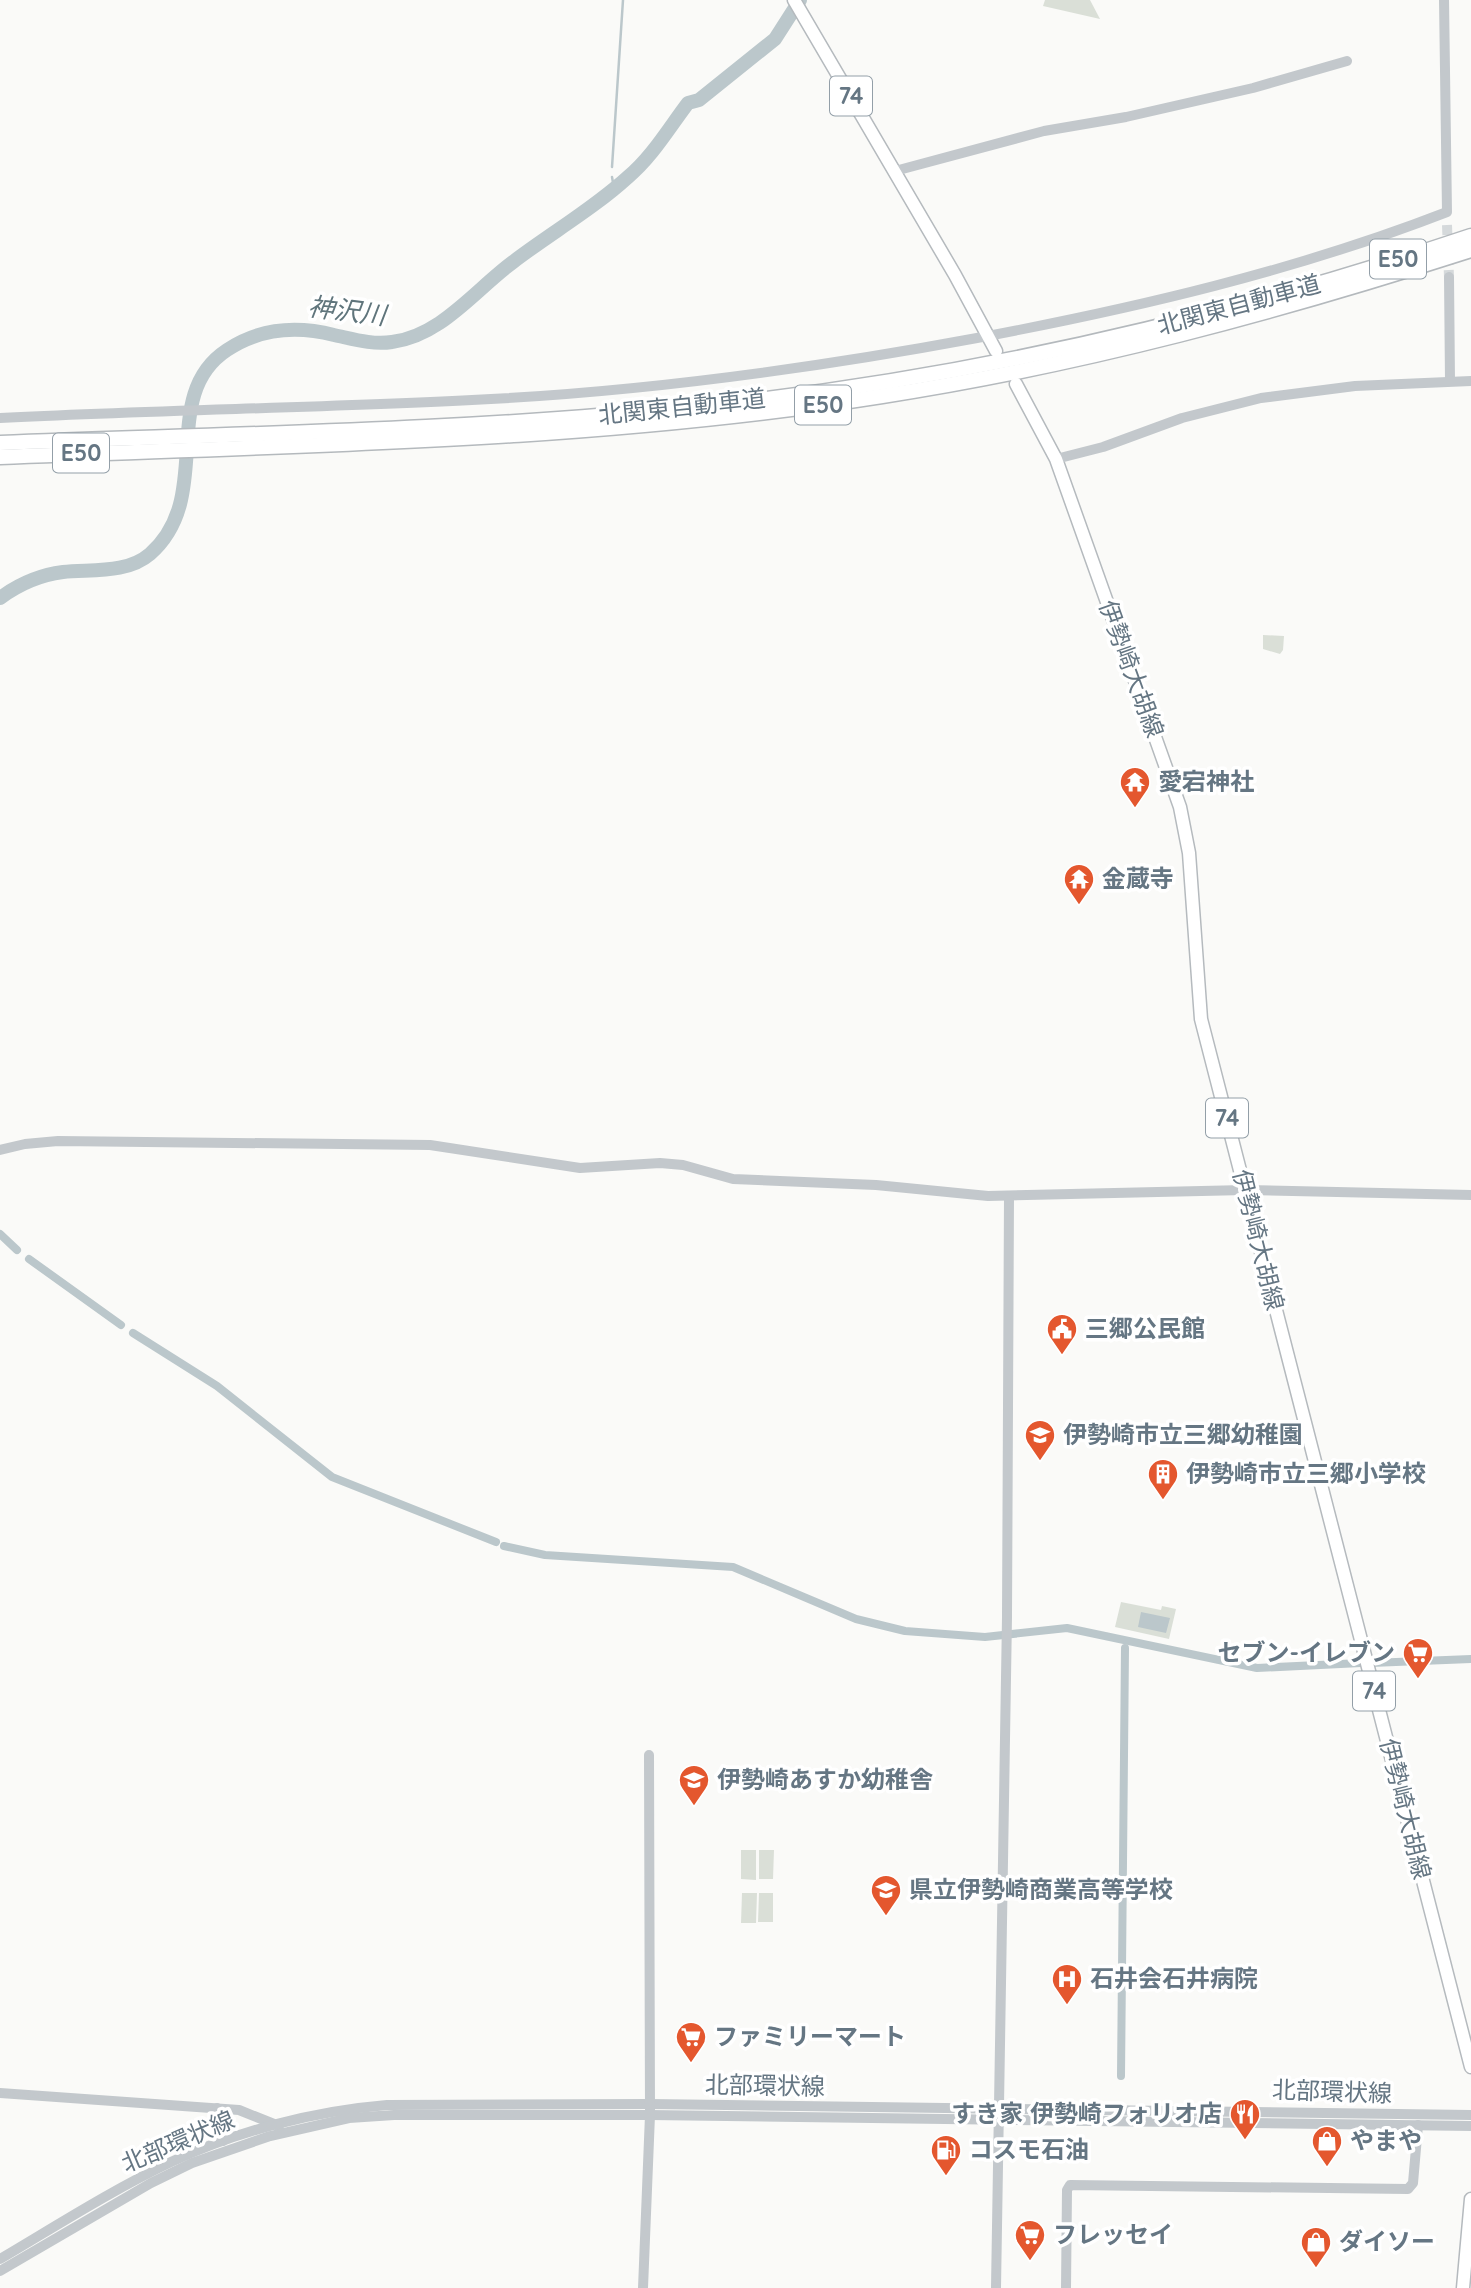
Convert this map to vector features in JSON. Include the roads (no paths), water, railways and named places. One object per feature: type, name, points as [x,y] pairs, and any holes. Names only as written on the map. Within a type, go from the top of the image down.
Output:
[{"type":"highway","points":[[1324,282],[1471,226]]},
{"type":"highway","name":"北関東自動車道","points":[[221,441],[572,418],[827,391],[1076,346],[1324,282],[1471,236]]},
{"type":"highway","name":"北関東自動車道","points":[[0,443],[161,443],[597,429],[870,398],[999,375],[1170,338],[1471,250]]},
{"type":"highway","points":[[1410,270],[1471,256]]},
{"type":"highway","name":"北関東自動車道","points":[[0,457],[161,443]]},
{"type":"main road","name":"74","points":[[794,0],[895,171],[996,351]]},
{"type":"main road","name":"伊勢崎大胡線","points":[[1016,384],[1056,459],[1180,807],[1189,853],[1201,1018],[1471,2067]]},
{"type":"main road","points":[[1463,2288],[1470,2241],[1471,2199]]},
{"type":"street","points":[[1444,0],[1447,225]]},
{"type":"street","points":[[895,171],[1044,131],[1125,117],[1253,88],[1347,61]]},
{"type":"street","points":[[0,418],[174,409],[473,400],[685,383],[845,362],[1099,315],[1226,283],[1447,212]]},
{"type":"street","points":[[1449,277],[1450,381]]},
{"type":"street","points":[[1056,459],[1103,447],[1182,418],[1261,398],[1355,386],[1471,381]]},
{"type":"street","points":[[0,1150],[58,1141],[430,1145],[580,1168],[660,1163],[683,1165],[733,1179],[877,1185],[1009,1196],[1245,1190],[1471,1195]]},
{"type":"street","points":[[996,2288],[1009,1196]]},
{"type":"street","points":[[643,2288],[650,2110],[649,1755]]},
{"type":"street","points":[[0,2093],[239,2110],[291,2131]]},
{"type":"street","name":"北部環状線","points":[[83,2216],[171,2162],[223,2141],[351,2108],[387,2105],[650,2110],[998,2122],[1471,2126]]},
{"type":"street","points":[[217,2108],[226,2127],[223,2141]]},
{"type":"street","name":"北部環状線","points":[[83,2216],[192,2163],[291,2131],[349,2118],[650,2110],[998,2110],[1471,2115]]},
{"type":"street","points":[[1066,2288],[1070,2185],[1408,2189],[1413,2183],[1418,2125]]},
{"type":"street","points":[[0,2259],[83,2216]]},
{"type":"street","points":[[0,2271],[83,2216]]},
{"type":"waterway","points":[[612,167],[623,0]]},
{"type":"waterway","name":"神沢川","points":[[0,598],[22,584],[46,575],[120,568],[150,554],[169,530],[180,504],[189,419],[195,393],[206,370],[227,350],[253,337],[279,331],[307,330],[385,343],[410,338],[426,331],[457,310],[513,262],[601,200],[628,177],[653,151],[688,103],[699,100],[775,39],[800,0]]},
{"type":"waterway","points":[[612,177],[614,188]]},
{"type":"waterway","points":[[0,1234],[17,1250]]},
{"type":"waterway","points":[[29,1259],[121,1325]]},
{"type":"waterway","points":[[133,1333],[217,1386],[332,1477],[496,1542]]},
{"type":"waterway","points":[[504,1546],[545,1555],[733,1567],[856,1619],[905,1631],[985,1637],[1067,1628],[1257,1668],[1361,1663]]},
{"type":"waterway","points":[[1121,2076],[1125,1648]]},
{"type":"waterway","points":[[1371,1663],[1471,1659]]},
{"type":"tunnel","points":[[1447,225],[1449,277]]},
{"type":"place","name":"愛宕神社","points":[[1135,809]]},
{"type":"place","name":"金蔵寺","points":[[1079,906]]},
{"type":"place","name":"三郷公民館","points":[[1062,1356]]},
{"type":"place","name":"伊勢崎市立三郷幼稚園","points":[[1040,1462]]},
{"type":"place","name":"伊勢崎市立三郷小学校","points":[[1163,1501]]},
{"type":"place","name":"セブン-イレブン","points":[[1418,1680]]},
{"type":"place","name":"伊勢崎あすか幼稚舎","points":[[694,1807]]},
{"type":"place","name":"県立伊勢崎商業高等学校","points":[[886,1917]]},
{"type":"place","name":"石井会石井病院","points":[[1067,2006]]},
{"type":"place","name":"ファミリーマート","points":[[691,2064]]},
{"type":"place","name":"すき家 伊勢崎フォリオ店","points":[[1245,2141]]},
{"type":"place","name":"やまや","points":[[1327,2168]]},
{"type":"place","name":"コスモ石油","points":[[946,2177]]},
{"type":"place","name":"フレッセイ","points":[[1030,2262]]},
{"type":"place","name":"ダイソー","points":[[1316,2269]]}]
